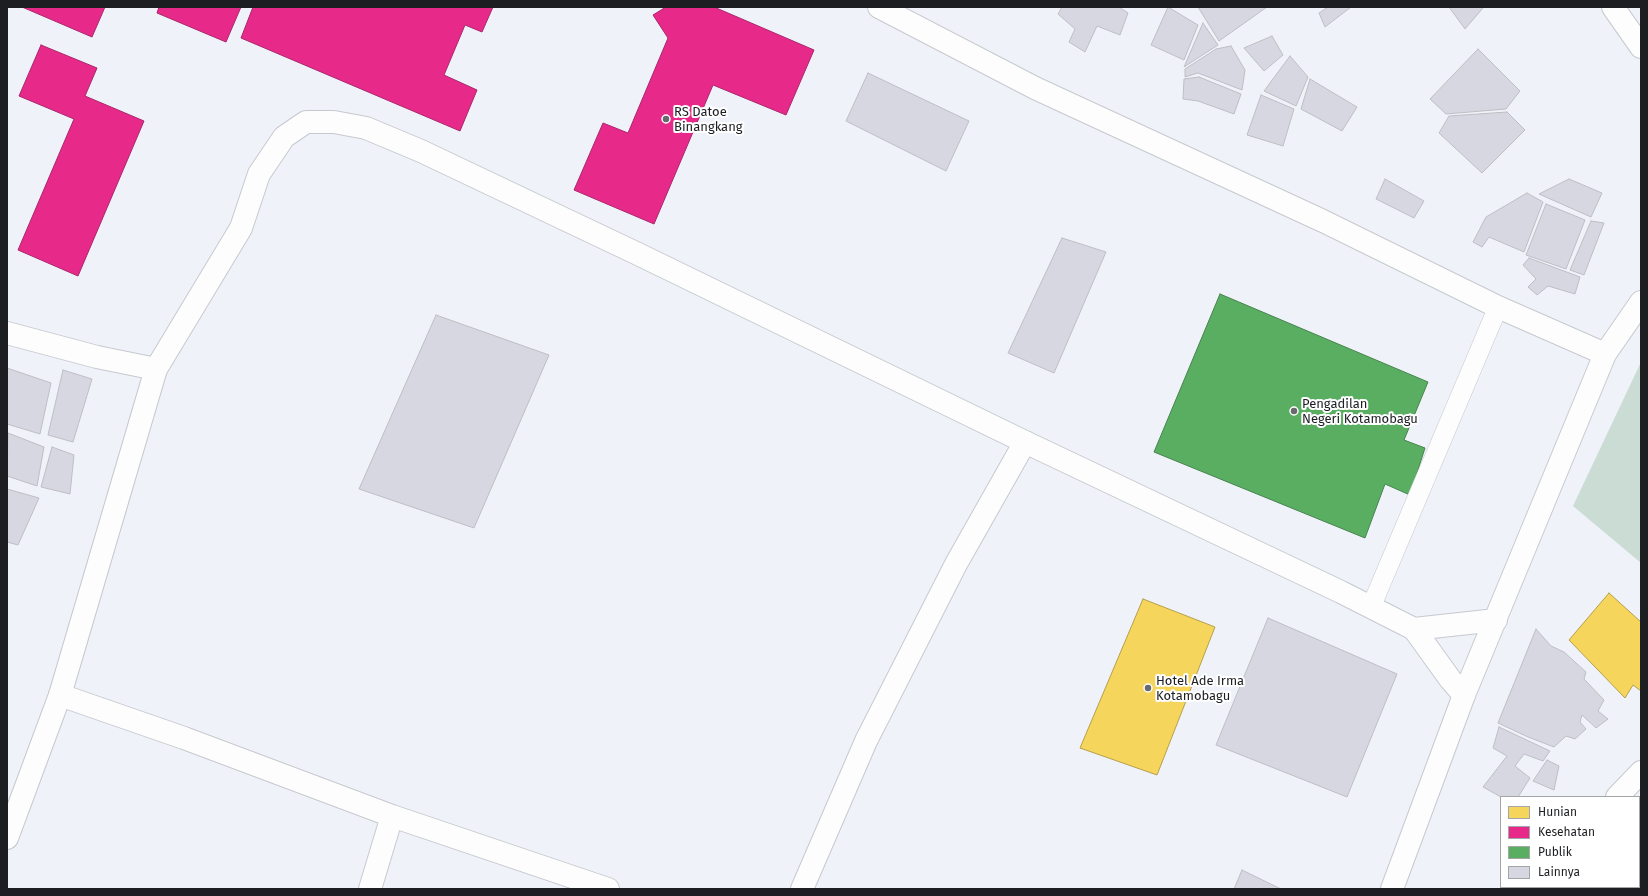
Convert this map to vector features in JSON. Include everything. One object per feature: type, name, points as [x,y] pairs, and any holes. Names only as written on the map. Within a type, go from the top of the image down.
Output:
[{"type":"main road","points":[[879,7],[1035,88],[1323,222],[1498,307],[1605,354]]},
{"type":"main road","points":[[1613,7],[1641,47]]},
{"type":"main road","points":[[7,838],[60,695],[156,369],[241,228],[259,174],[284,137],[306,122],[334,122],[366,128],[421,150],[1025,442],[1371,607],[1414,629],[1450,679],[1464,695]]},
{"type":"main road","points":[[1392,889],[1464,695],[1605,354],[1641,302]]},
{"type":"main road","points":[[7,333],[97,356],[156,369]]},
{"type":"main road","points":[[802,889],[866,741],[956,564],[1025,442]]},
{"type":"main road","points":[[1414,629],[1496,620]]},
{"type":"main road","points":[[60,695],[184,738],[392,816],[608,889]]},
{"type":"main road","points":[[1618,796],[1641,772]]},
{"type":"main road","points":[[370,889],[392,816]]},
{"type":"lane","points":[[1371,607],[1498,307]]},
{"type":"green space","points":[[1641,362],[1641,563],[1573,506]]},
{"type":"building: Hunian","points":[[1609,593],[1641,622],[1641,691],[1633,685],[1625,698],[1569,640]]},
{"type":"building: Hunian","name":"Hotel Ade Irma Kotamobagu","points":[[1143,599],[1215,627],[1157,775],[1080,748]]},
{"type":"building: Hunian","points":[[1641,873],[1641,889],[1624,889],[1640,888]]},
{"type":"building: Kesehatan","points":[[22,7],[105,7],[92,37]]},
{"type":"building: Kesehatan","points":[[159,7],[241,7],[226,42],[157,13]]},
{"type":"building: Kesehatan","points":[[253,7],[493,7],[482,32],[465,25],[444,75],[477,90],[460,131],[241,38]]},
{"type":"building: Kesehatan","name":"RS Datoe Binangkang","points":[[666,7],[714,7],[814,50],[786,115],[713,85],[654,224],[574,190],[603,123],[628,133],[668,38],[653,15]]},
{"type":"building: Kesehatan","points":[[41,45],[97,68],[85,96],[144,121],[78,276],[18,250],[74,119],[19,96]]},
{"type":"building: Publik","name":"Pengadilan Negeri Kotamobagu","points":[[1220,294],[1428,382],[1404,440],[1425,448],[1410,495],[1385,484],[1365,538],[1154,452]]},
{"type":"building: Lainnya","points":[[1062,7],[1119,7],[1128,13],[1120,35],[1097,26],[1085,52],[1069,42],[1075,29],[1058,14]]},
{"type":"building: Lainnya","points":[[1168,7],[1198,25],[1184,60],[1151,45]]},
{"type":"building: Lainnya","points":[[1198,7],[1267,7],[1219,41]]},
{"type":"building: Lainnya","points":[[1328,7],[1351,7],[1325,27],[1319,13]]},
{"type":"building: Lainnya","points":[[1449,7],[1482,7],[1483,8],[1465,29]]},
{"type":"building: Lainnya","points":[[1203,23],[1218,45],[1184,67]]},
{"type":"building: Lainnya","points":[[1272,36],[1283,55],[1264,71],[1244,48]]},
{"type":"building: Lainnya","points":[[1231,46],[1245,70],[1242,90],[1198,73],[1185,77],[1185,69],[1216,49]]},
{"type":"building: Lainnya","points":[[1478,49],[1520,91],[1506,109],[1446,114],[1430,99]]},
{"type":"building: Lainnya","points":[[1290,56],[1308,77],[1296,106],[1264,91]]},
{"type":"building: Lainnya","points":[[868,73],[969,121],[946,171],[846,121]]},
{"type":"building: Lainnya","points":[[1199,77],[1241,94],[1234,114],[1198,101],[1183,99],[1184,79]]},
{"type":"building: Lainnya","points":[[1310,79],[1357,107],[1342,131],[1301,109]]},
{"type":"building: Lainnya","points":[[1261,95],[1294,109],[1283,146],[1247,135]]},
{"type":"building: Lainnya","points":[[1507,112],[1525,130],[1482,173],[1439,133],[1449,116]]},
{"type":"building: Lainnya","points":[[1385,179],[1424,201],[1414,218],[1376,199]]},
{"type":"building: Lainnya","points":[[1569,179],[1602,193],[1591,217],[1539,194]]},
{"type":"building: Lainnya","points":[[1527,193],[1543,202],[1524,252],[1489,237],[1482,247],[1473,242],[1486,217]]},
{"type":"building: Lainnya","points":[[1546,204],[1585,220],[1566,269],[1526,255]]},
{"type":"building: Lainnya","points":[[1591,221],[1604,223],[1584,275],[1570,270]]},
{"type":"building: Lainnya","points":[[1062,238],[1106,252],[1054,373],[1008,353]]},
{"type":"building: Lainnya","points":[[1529,258],[1580,277],[1575,294],[1548,286],[1537,295],[1528,287],[1536,279],[1523,265]]},
{"type":"building: Lainnya","points":[[436,315],[549,355],[474,528],[359,489]]},
{"type":"building: Lainnya","points":[[7,368],[51,383],[40,434],[7,424]]},
{"type":"building: Lainnya","points":[[63,370],[92,379],[73,442],[48,435]]},
{"type":"building: Lainnya","points":[[8,433],[44,447],[37,486],[7,476]]},
{"type":"building: Lainnya","points":[[52,447],[74,455],[70,494],[41,487]]},
{"type":"building: Lainnya","points":[[7,489],[39,498],[18,545],[7,542]]},
{"type":"building: Lainnya","points":[[1268,618],[1397,674],[1347,797],[1216,745]]},
{"type":"building: Lainnya","points":[[1536,629],[1551,646],[1564,652],[1586,672],[1584,679],[1604,700],[1598,711],[1608,719],[1596,728],[1582,715],[1580,722],[1586,729],[1575,739],[1566,736],[1554,747],[1498,723]]},
{"type":"building: Lainnya","points":[[1499,727],[1550,751],[1543,761],[1524,754],[1515,766],[1530,778],[1519,796],[1500,796],[1483,787],[1507,756],[1493,748]]},
{"type":"building: Lainnya","points":[[1547,760],[1559,766],[1554,790],[1533,781]]},
{"type":"building: Lainnya","points":[[1242,870],[1281,889],[1234,889]]},
{"type":"place","name":"RS Datoe Binangkang","points":[[666,119]]},
{"type":"place","name":"Pengadilan Negeri Kotamobagu","points":[[1294,411]]},
{"type":"place","name":"Hotel Ade Irma Kotamobagu","points":[[1148,688]]}]
